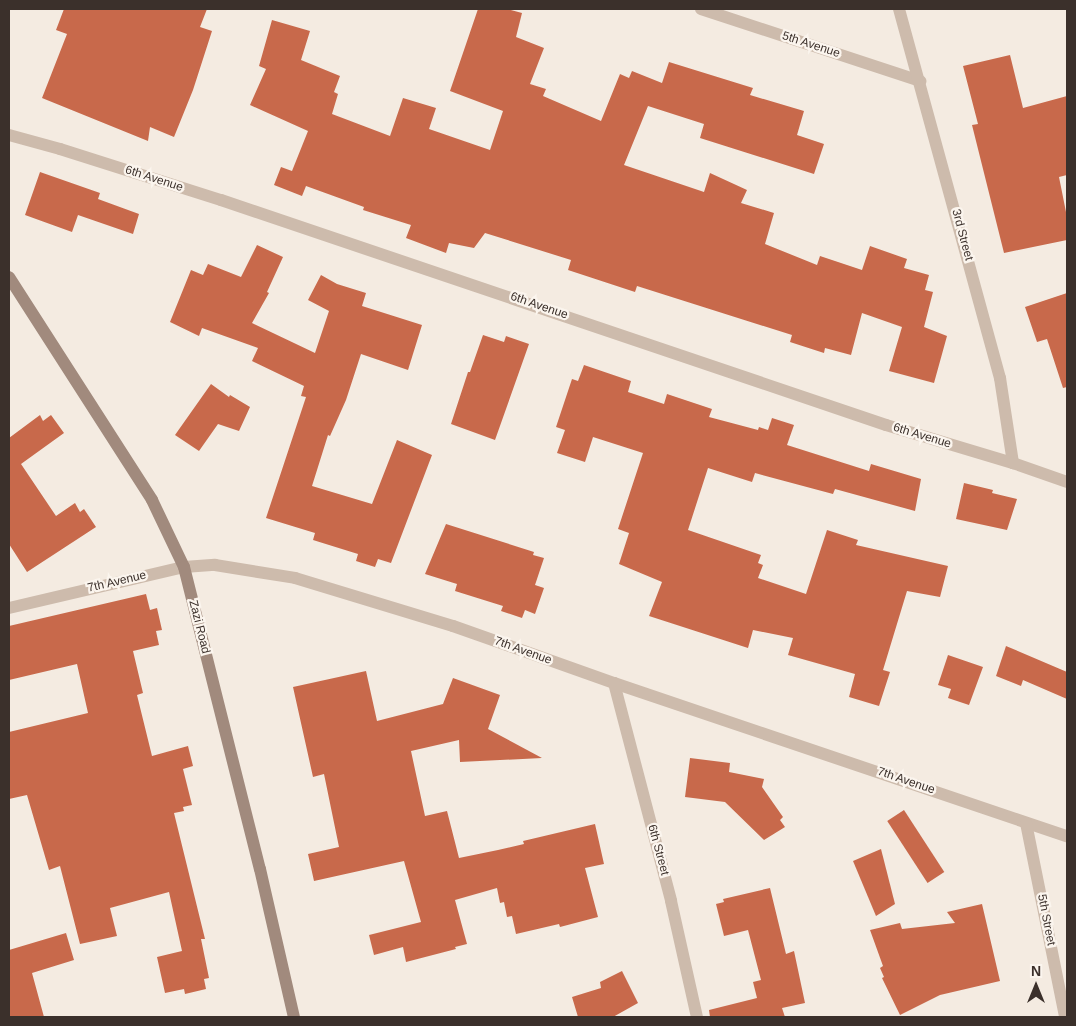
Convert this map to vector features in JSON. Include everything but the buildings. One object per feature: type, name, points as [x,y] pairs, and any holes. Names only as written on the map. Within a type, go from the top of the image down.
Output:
[{"type":"street","name":"5th Avenue","points":[[701,9],[920,81]]},
{"type":"street","name":"3rd Street","points":[[899,9],[1000,378],[1014,463]]},
{"type":"street","name":"6th Avenue","points":[[9,135],[68,151],[212,197],[886,425],[1014,463],[1067,482]]},
{"type":"street","name":"Zazi Road","points":[[9,277],[152,500],[184,567],[260,868],[294,1017]]},
{"type":"street","name":"7th Avenue","points":[[9,608],[184,567],[215,565],[295,578],[453,626],[614,683],[1067,836]]},
{"type":"street","name":"6th Street","points":[[614,683],[671,901],[697,1017]]},
{"type":"street","name":"5th Street","points":[[1026,823],[1065,1017]]}]
